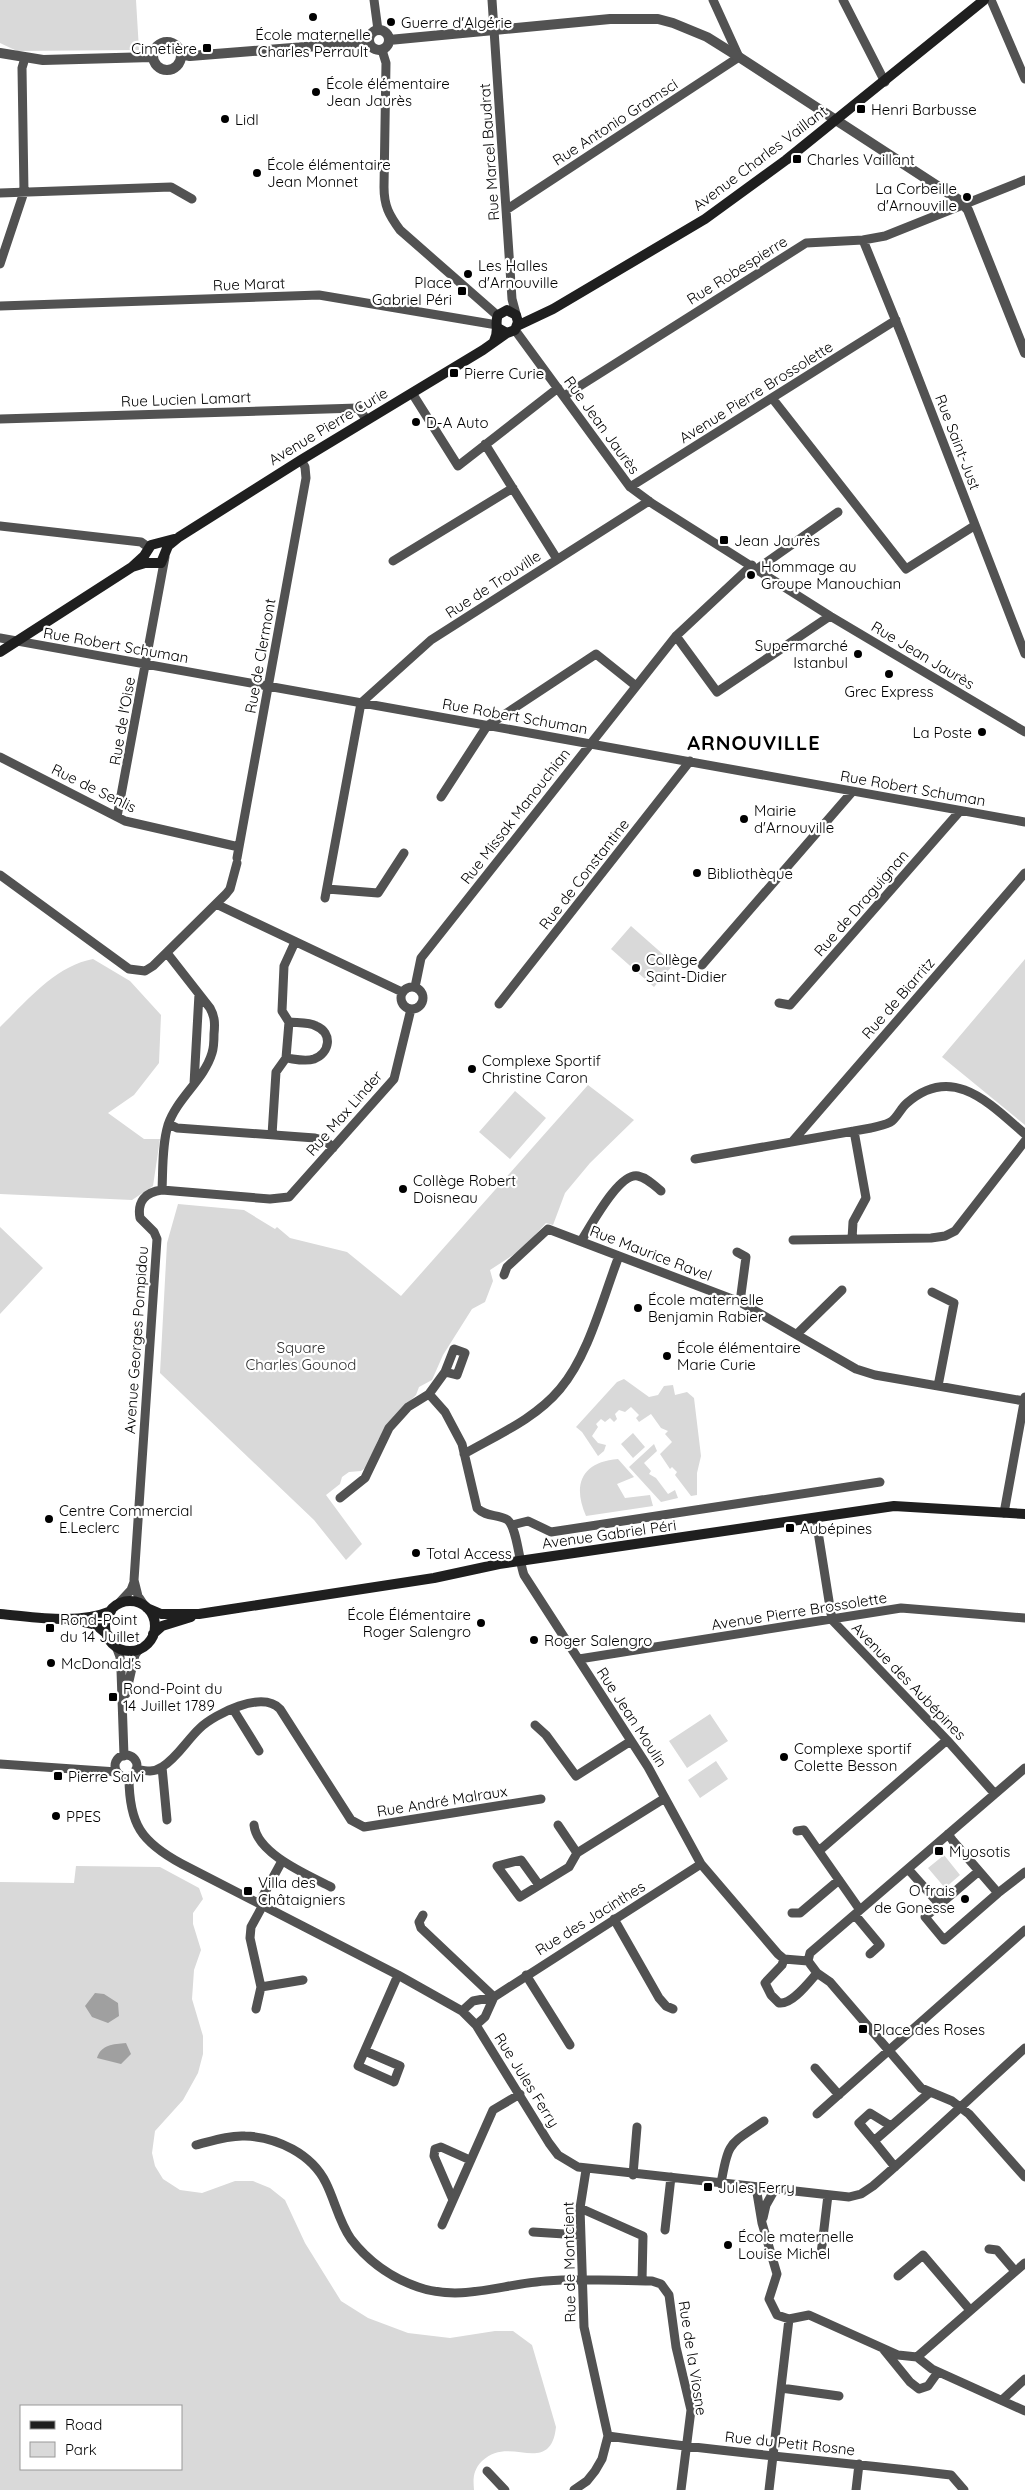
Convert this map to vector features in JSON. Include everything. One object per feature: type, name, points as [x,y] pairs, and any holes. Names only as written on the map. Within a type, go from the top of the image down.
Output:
[{"type":"main road","name":"Avenue Charles Vaillant","points":[[501,329],[538,317],[705,219],[778,167],[838,120],[984,0]]},
{"type":"main road","points":[[501,329],[513,310]]},
{"type":"main road","points":[[501,329],[513,310]]},
{"type":"main road","points":[[513,310],[538,317]]},
{"type":"main road","name":"Avenue Pierre Curie","points":[[0,652],[132,567],[163,551],[179,537],[301,460],[412,392],[501,329]]},
{"type":"main road","name":"Avenue Pierre Curie","points":[[149,557],[161,563],[163,551]]},
{"type":"main road","name":"Avenue Gabriel Péri","points":[[146,1606],[161,1614],[199,1614],[434,1578],[475,1568],[894,1506],[1025,1514]]},
{"type":"main road","points":[[0,1614],[58,1618],[90,1617],[135,1601],[146,1606],[154,1621],[153,1634],[149,1642],[140,1648],[130,1650],[116,1646],[96,1625],[58,1618]]},
{"type":"main road","points":[[108,1636],[106,1619],[114,1608]]},
{"type":"main road","name":"Avenue Gabriel Péri","points":[[153,1634],[162,1626],[199,1614]]},
{"type":"street","points":[[374,0],[378,30]]},
{"type":"street","name":"Rue Marcel Baudrat","points":[[492,0],[513,310]]},
{"type":"street","points":[[713,0],[739,57]]},
{"type":"street","points":[[843,0],[885,82]]},
{"type":"street","points":[[991,0],[1025,79]]},
{"type":"street","points":[[389,40],[610,19],[658,19],[689,28],[739,57],[838,120],[963,204],[968,210],[1025,353]]},
{"type":"street","points":[[369,42],[375,50],[382,50],[387,46],[389,40],[386,34],[378,30]]},
{"type":"street","points":[[369,42],[372,33],[378,30]]},
{"type":"street","points":[[165,42],[178,46],[182,54],[176,67],[168,70],[156,65],[152,57],[157,45],[165,42]]},
{"type":"street","points":[[182,54],[199,55],[369,42]]},
{"type":"street","name":"Rue Jean Jaurès","points":[[382,50],[386,63],[384,202],[388,214],[400,230],[558,388],[630,487],[830,616],[1025,732]]},
{"type":"street","points":[[0,53],[25,58],[152,57]]},
{"type":"street","name":"Rue Antonio Gramsci","points":[[506,210],[739,57]]},
{"type":"street","points":[[0,264],[24,192],[22,68],[25,58]]},
{"type":"street","name":"Rue Robespierre","points":[[564,396],[806,243],[863,240],[885,236],[1025,180]]},
{"type":"street","points":[[0,193],[171,186],[192,199]]},
{"type":"street","name":"Rue Saint-Just","points":[[863,240],[896,320],[1025,654]]},
{"type":"street","name":"Rue Marat","points":[[0,306],[318,295],[501,329]]},
{"type":"street","name":"Avenue Pierre Brossolette","points":[[630,487],[896,320]]},
{"type":"street","points":[[412,392],[458,466],[558,388]]},
{"type":"street","points":[[772,398],[906,569],[974,526]]},
{"type":"street","name":"Rue Lucien Lamart","points":[[0,418],[358,408],[367,420]]},
{"type":"street","points":[[485,444],[558,559]]},
{"type":"street","name":"Rue de Clermont","points":[[0,875],[129,969],[137,972],[149,969],[167,953],[230,889],[237,860],[306,478],[305,467],[301,460]]},
{"type":"street","points":[[393,562],[513,488]]},
{"type":"street","name":"Rue de Trouville","points":[[361,703],[431,640],[649,501]]},
{"type":"street","points":[[754,567],[838,512]]},
{"type":"street","points":[[0,526],[141,542],[149,557],[163,572]]},
{"type":"street","name":"Rue de l'Oise","points":[[118,817],[163,572],[163,551]]},
{"type":"street","name":"Rue Missak Manouchian","points":[[414,986],[424,954],[676,636],[754,567]]},
{"type":"street","points":[[676,636],[717,692],[830,616]]},
{"type":"street","name":"Rue Robert Schuman","points":[[0,638],[1025,822]]},
{"type":"street","points":[[441,797],[487,726],[596,654],[636,686]]},
{"type":"street","points":[[361,703],[326,893],[378,893],[404,853]]},
{"type":"street","name":"Rue de Senlis","points":[[0,757],[118,817],[239,847]]},
{"type":"street","name":"Rue de Constantine","points":[[499,1004],[690,761]]},
{"type":"street","points":[[702,965],[852,792]]},
{"type":"street","name":"Rue de Draguignan","points":[[780,1003],[790,1005],[960,811]]},
{"type":"street","name":"Rue de Biarritz","points":[[792,1142],[1025,873]]},
{"type":"street","points":[[216,904],[402,992]]},
{"type":"street","points":[[272,1135],[276,1072],[286,1058],[289,1022],[282,1011],[284,966],[295,942]]},
{"type":"street","points":[[162,1190],[165,1139],[168,1124],[213,1052],[215,1026],[215,1016],[167,953]]},
{"type":"street","points":[[414,986],[421,990],[424,997],[418,1007],[411,1009],[402,1003],[402,992],[408,987],[414,986]]},
{"type":"street","points":[[194,1084],[199,994]]},
{"type":"street","name":"Rue Max Linder","points":[[162,1190],[270,1199],[289,1197],[394,1079],[411,1009]]},
{"type":"street","points":[[286,1058],[315,1058],[326,1050],[328,1044],[325,1033],[315,1025],[289,1022]]},
{"type":"street","points":[[695,1159],[891,1122],[906,1103],[926,1090],[946,1086],[963,1088],[976,1093],[1025,1134]]},
{"type":"street","points":[[168,1124],[177,1128],[316,1138],[326,1141],[333,1148]]},
{"type":"street","points":[[852,1239],[853,1222],[866,1198],[854,1130]]},
{"type":"street","points":[[793,1240],[931,1238],[945,1236],[955,1231],[1025,1141]]},
{"type":"street","points":[[581,1241],[623,1180],[637,1175],[648,1180],[661,1191]]},
{"type":"street","name":"Avenue Georges Pompidou","points":[[114,1608],[131,1590],[134,1580],[156,1239],[154,1232],[140,1218],[139,1211],[140,1203],[147,1194],[162,1190]]},
{"type":"street","name":"Rue Maurice Ravel","points":[[504,1275],[507,1267],[548,1229],[740,1302],[856,1369],[876,1375],[1025,1399]]},
{"type":"street","points":[[737,1252],[746,1257],[740,1302]]},
{"type":"street","points":[[464,1454],[528,1417],[560,1389],[570,1375],[585,1344],[618,1256]]},
{"type":"street","points":[[797,1334],[842,1290]]},
{"type":"street","points":[[932,1292],[954,1303],[938,1386]]},
{"type":"street","points":[[340,1498],[365,1478],[389,1428],[397,1417],[429,1394],[445,1372]]},
{"type":"street","points":[[429,1394],[450,1421],[464,1454],[477,1508],[485,1515],[505,1518],[512,1525],[528,1521],[551,1532],[880,1482]]},
{"type":"street","points":[[1004,1513],[1025,1399]]},
{"type":"street","name":"Avenue des Aubépines","points":[[816,1518],[832,1620],[947,1740],[995,1794]]},
{"type":"street","name":"Rue Jean Moulin","points":[[512,1525],[519,1562],[524,1575],[631,1741],[701,1864],[784,1959]]},
{"type":"street","name":"Avenue Georges Pompidou","points":[[134,1580],[136,1591],[146,1606]]},
{"type":"street","name":"Avenue Pierre Brossolette","points":[[579,1659],[902,1608],[1025,1618]]},
{"type":"street","points":[[116,1646],[120,1657],[124,1704],[124,1756]]},
{"type":"street","points":[[124,1704],[133,1660],[140,1648]]},
{"type":"street","name":"Rue André Malraux","points":[[162,1767],[202,1726],[233,1709],[254,1702],[277,1706],[351,1820],[359,1826],[364,1827],[540,1800]]},
{"type":"street","points":[[233,1709],[259,1751]]},
{"type":"street","points":[[535,1725],[546,1735],[576,1776],[631,1741]]},
{"type":"street","points":[[820,1850],[947,1740]]},
{"type":"street","points":[[124,1756],[134,1759],[136,1768]]},
{"type":"street","points":[[117,1772],[116,1762],[124,1756]]},
{"type":"street","points":[[0,1764],[117,1772],[122,1776],[129,1777],[136,1768]]},
{"type":"street","points":[[136,1768],[150,1772],[162,1767],[167,1820]]},
{"type":"street","points":[[808,1961],[810,1953],[1025,1768]]},
{"type":"street","name":"Rue Jules Ferry","points":[[129,1777],[130,1808],[135,1823],[152,1846],[398,1975],[462,2011],[476,2025],[558,2155],[571,2164],[586,2170],[671,2177],[849,2197],[861,2194],[950,2119],[959,2107],[1025,2048]]},
{"type":"street","points":[[539,1885],[521,1860],[497,1866],[520,1897],[539,1885],[569,1866],[576,1853],[665,1798]]},
{"type":"street","points":[[558,1825],[576,1853]]},
{"type":"street","points":[[254,1826],[260,1841],[282,1861],[331,1887]]},
{"type":"street","points":[[798,1831],[804,1830],[820,1850],[880,1946],[870,1954]]},
{"type":"street","points":[[948,1834],[998,1893]]},
{"type":"street","points":[[256,2009],[261,1987],[250,1938],[251,1927],[282,1861]]},
{"type":"street","name":"Rue des Jacinthes","points":[[494,1997],[701,1864]]},
{"type":"street","points":[[908,1869],[940,1905]]},
{"type":"street","points":[[979,1871],[925,1917],[944,1940],[1025,1872]]},
{"type":"street","points":[[792,1913],[800,1913],[838,1880]]},
{"type":"street","points":[[423,1914],[420,1922],[421,1928],[494,1997]]},
{"type":"street","points":[[614,1919],[659,1998],[666,2006],[673,2009]]},
{"type":"street","points":[[817,2114],[1025,1930]]},
{"type":"street","points":[[817,1973],[808,1984],[787,2002],[780,2003],[772,1995],[765,1983],[782,1965],[784,1959],[808,1961],[817,1973],[830,1982],[921,2088],[929,2093],[952,2101],[1025,2177]]},
{"type":"street","points":[[365,2050],[400,2066],[394,2082],[358,2066],[365,2050],[398,1975]]},
{"type":"street","points":[[526,1975],[570,2045]]},
{"type":"street","points":[[261,1987],[303,1980]]},
{"type":"street","points":[[462,2011],[473,2001],[494,1997]]},
{"type":"street","points":[[476,2025],[485,2017],[494,1997]]},
{"type":"street","points":[[815,2068],[839,2095]]},
{"type":"street","points":[[874,2141],[929,2093]]},
{"type":"street","points":[[442,2225],[493,2110],[520,2094]]},
{"type":"street","points":[[891,2126],[870,2113],[859,2123],[895,2167]]},
{"type":"street","points":[[721,2184],[728,2149],[732,2143],[764,2121]]},
{"type":"street","points":[[633,2175],[637,2127]]},
{"type":"street","name":"Rue de la Viosne","points":[[196,2145],[243,2136],[260,2138],[293,2150],[317,2168],[326,2182],[344,2226],[363,2252],[390,2274],[419,2287],[433,2291],[462,2293],[516,2284],[580,2279],[642,2281],[661,2284],[669,2295],[676,2347],[691,2410],[681,2490]]},
{"type":"street","points":[[452,2200],[434,2156],[435,2149],[441,2147],[470,2160]]},
{"type":"street","points":[[1018,2168],[1025,2162]]},
{"type":"street","name":"Rue de Montcient","points":[[574,2490],[587,2481],[595,2471],[602,2459],[608,2436],[584,2327],[580,2279],[580,2208],[586,2170]]},
{"type":"street","points":[[665,2230],[671,2177]]},
{"type":"street","points":[[756,2187],[762,2223],[777,2274],[769,2299],[777,2315],[789,2319],[808,2315],[882,2348],[906,2357],[917,2358],[938,2372],[1025,2411]]},
{"type":"street","points":[[762,2223],[766,2205],[774,2190]]},
{"type":"street","points":[[821,2254],[828,2195]]},
{"type":"street","points":[[580,2208],[643,2236],[642,2281]]},
{"type":"street","points":[[533,2232],[580,2235]]},
{"type":"street","points":[[989,2249],[997,2250],[1015,2271]]},
{"type":"street","points":[[898,2276],[923,2255],[970,2310]]},
{"type":"street","points":[[917,2358],[1025,2263]]},
{"type":"street","points":[[769,2490],[789,2319]]},
{"type":"street","points":[[882,2348],[910,2382],[919,2389],[928,2386],[938,2372]]},
{"type":"street","points":[[1002,2400],[1025,2379]]},
{"type":"street","points":[[781,2388],[839,2396]]},
{"type":"street","name":"Rue du Petit Rosne","points":[[608,2436],[687,2447],[773,2454],[951,2475],[964,2490]]},
{"type":"street","points":[[856,2490],[859,2464]]},
{"type":"street","points":[[487,2470],[505,2490]]},
{"type":"green space","points":[[0,0],[136,0],[139,50],[17,51],[0,43]]},
{"type":"green space","points":[[631,926],[674,964],[654,987],[611,949]]},
{"type":"green space","points":[[93,959],[130,981],[161,1015],[159,1063],[134,1095],[108,1113],[144,1139],[160,1139],[153,1186],[132,1200],[0,1194],[0,1027],[31,996],[54,977],[79,963]]},
{"type":"green space","points":[[1025,959],[1025,1125],[942,1057]]},
{"type":"green space","name":"Square Charles Gounod","points":[[588,1085],[634,1120],[590,1163],[565,1193],[553,1225],[546,1223],[522,1249],[490,1270],[493,1281],[485,1302],[472,1309],[443,1355],[432,1380],[419,1387],[416,1395],[391,1420],[378,1440],[367,1467],[361,1471],[349,1472],[342,1477],[340,1484],[326,1495],[362,1544],[346,1560],[314,1520],[160,1373],[167,1243],[178,1204],[244,1210],[275,1229],[277,1227],[290,1238],[347,1252],[401,1296]]},
{"type":"green space","points":[[515,1091],[546,1118],[510,1159],[479,1132]]},
{"type":"green space","points":[[0,1227],[43,1268],[0,1314]]},
{"type":"green space","points":[[624,1379],[649,1397],[658,1395],[664,1386],[673,1385],[675,1395],[687,1392],[694,1398],[701,1456],[697,1473],[697,1495],[691,1496],[675,1475],[677,1472],[672,1467],[670,1469],[660,1454],[672,1442],[665,1434],[668,1431],[661,1428],[651,1414],[639,1422],[636,1418],[639,1415],[631,1407],[625,1412],[619,1410],[615,1414],[617,1419],[614,1422],[610,1418],[605,1422],[601,1419],[596,1424],[598,1427],[592,1436],[598,1443],[606,1445],[604,1451],[598,1456],[582,1432],[576,1427],[617,1382]]},
{"type":"green space","points":[[633,1433],[645,1447],[633,1458],[621,1444]]},
{"type":"green space","points":[[654,1444],[657,1451],[644,1463],[651,1471],[649,1474],[656,1478],[668,1494],[675,1490],[678,1498],[661,1502],[629,1467]]},
{"type":"green space","points":[[618,1459],[634,1477],[617,1484],[625,1498],[650,1495],[653,1506],[586,1516],[580,1494],[580,1485],[583,1477],[588,1470],[596,1465]]},
{"type":"green space","points":[[710,1714],[728,1741],[687,1768],[669,1741]]},
{"type":"green space","points":[[716,1761],[728,1779],[700,1798],[688,1780]]},
{"type":"green space","points":[[944,1855],[960,1875],[945,1888],[928,1868]]},
{"type":"green space","points":[[76,1866],[160,1867],[199,1888],[203,1899],[193,1913],[193,1924],[201,1950],[194,1970],[192,1999],[203,2036],[203,2054],[198,2073],[183,2100],[155,2131],[152,2153],[155,2166],[163,2179],[180,2190],[202,2193],[235,2181],[253,2181],[270,2188],[285,2200],[305,2243],[341,2301],[368,2318],[408,2333],[450,2338],[495,2331],[513,2331],[532,2345],[556,2427],[553,2441],[548,2448],[542,2452],[534,2453],[509,2451],[491,2455],[482,2461],[475,2471],[474,2490],[0,2490],[0,1882],[74,1883]]},
{"type":"shaded area","points":[[95,1993],[104,1994],[118,2003],[119,2016],[108,2023],[92,2017],[85,2006]]},
{"type":"shaded area","points":[[126,2043],[131,2054],[121,2064],[97,2058],[101,2050],[112,2045]]},
{"type":"place","name":"École maternelle Charles Perrault","points":[[313,17]]},
{"type":"place","name":"Guerre d'Algérie","points":[[391,22]]},
{"type":"place","name":"Cimetière","points":[[207,48]]},
{"type":"place","name":"École élémentaire Jean Jaurès","points":[[316,92]]},
{"type":"place","name":"Henri Barbusse","points":[[861,109]]},
{"type":"place","name":"Lidl","points":[[225,119]]},
{"type":"place","name":"Charles Vaillant","points":[[797,159]]},
{"type":"place","name":"École élémentaire Jean Monnet","points":[[257,173]]},
{"type":"place","name":"La Corbeille d'Arnouville","points":[[967,197]]},
{"type":"place","name":"Les Halles d'Arnouville","points":[[468,274]]},
{"type":"place","name":"Place Gabriel Péri","points":[[462,291]]},
{"type":"place","name":"Pierre Curie","points":[[454,373]]},
{"type":"place","name":"D-A Auto","points":[[416,422]]},
{"type":"place","name":"Jean Jaurès","points":[[724,540]]},
{"type":"place","name":"Hommage au Groupe Manouchian","points":[[751,575]]},
{"type":"place","name":"Supermarché Istanbul","points":[[858,654]]},
{"type":"place","name":"Grec Express","points":[[889,674]]},
{"type":"place","name":"La Poste","points":[[982,732]]},
{"type":"place","name":"Mairie d'Arnouville","points":[[744,819]]},
{"type":"place","name":"Bibliothèque","points":[[697,873]]},
{"type":"place","name":"Collège Saint-Didier","points":[[636,968]]},
{"type":"place","name":"Complexe Sportif Christine Caron","points":[[472,1069]]},
{"type":"place","name":"Collège Robert Doisneau","points":[[403,1189]]},
{"type":"place","name":"École maternelle Benjamin Rabier","points":[[638,1308]]},
{"type":"place","name":"École élémentaire Marie Curie","points":[[667,1356]]},
{"type":"place","name":"Centre Commercial E.Leclerc","points":[[49,1519]]},
{"type":"place","name":"Aubépines","points":[[790,1528]]},
{"type":"place","name":"Total Access","points":[[416,1553]]},
{"type":"place","name":"École Élémentaire Roger Salengro","points":[[481,1623]]},
{"type":"place","name":"Rond-Point du 14 Juillet","points":[[50,1628]]},
{"type":"place","name":"Roger Salengro","points":[[534,1640]]},
{"type":"place","name":"McDonald's","points":[[51,1663]]},
{"type":"place","name":"Rond-Point du 14 Juillet 1789","points":[[113,1697]]},
{"type":"place","name":"Complexe sportif Colette Besson","points":[[784,1757]]},
{"type":"place","name":"Pierre Salvi","points":[[58,1776]]},
{"type":"place","name":"PPES","points":[[56,1816]]},
{"type":"place","name":"Myosotis","points":[[939,1851]]},
{"type":"place","name":"Villa des Châtaigniers","points":[[248,1891]]},
{"type":"place","name":"O frais de Gonesse","points":[[965,1899]]},
{"type":"place","name":"Place des Roses","points":[[863,2029]]},
{"type":"place","name":"Jules Ferry","points":[[708,2187]]},
{"type":"place","name":"École maternelle Louise Michel","points":[[728,2245]]},
{"type":"district","name":"ARNOUVILLE","points":[[754,742]]}]
